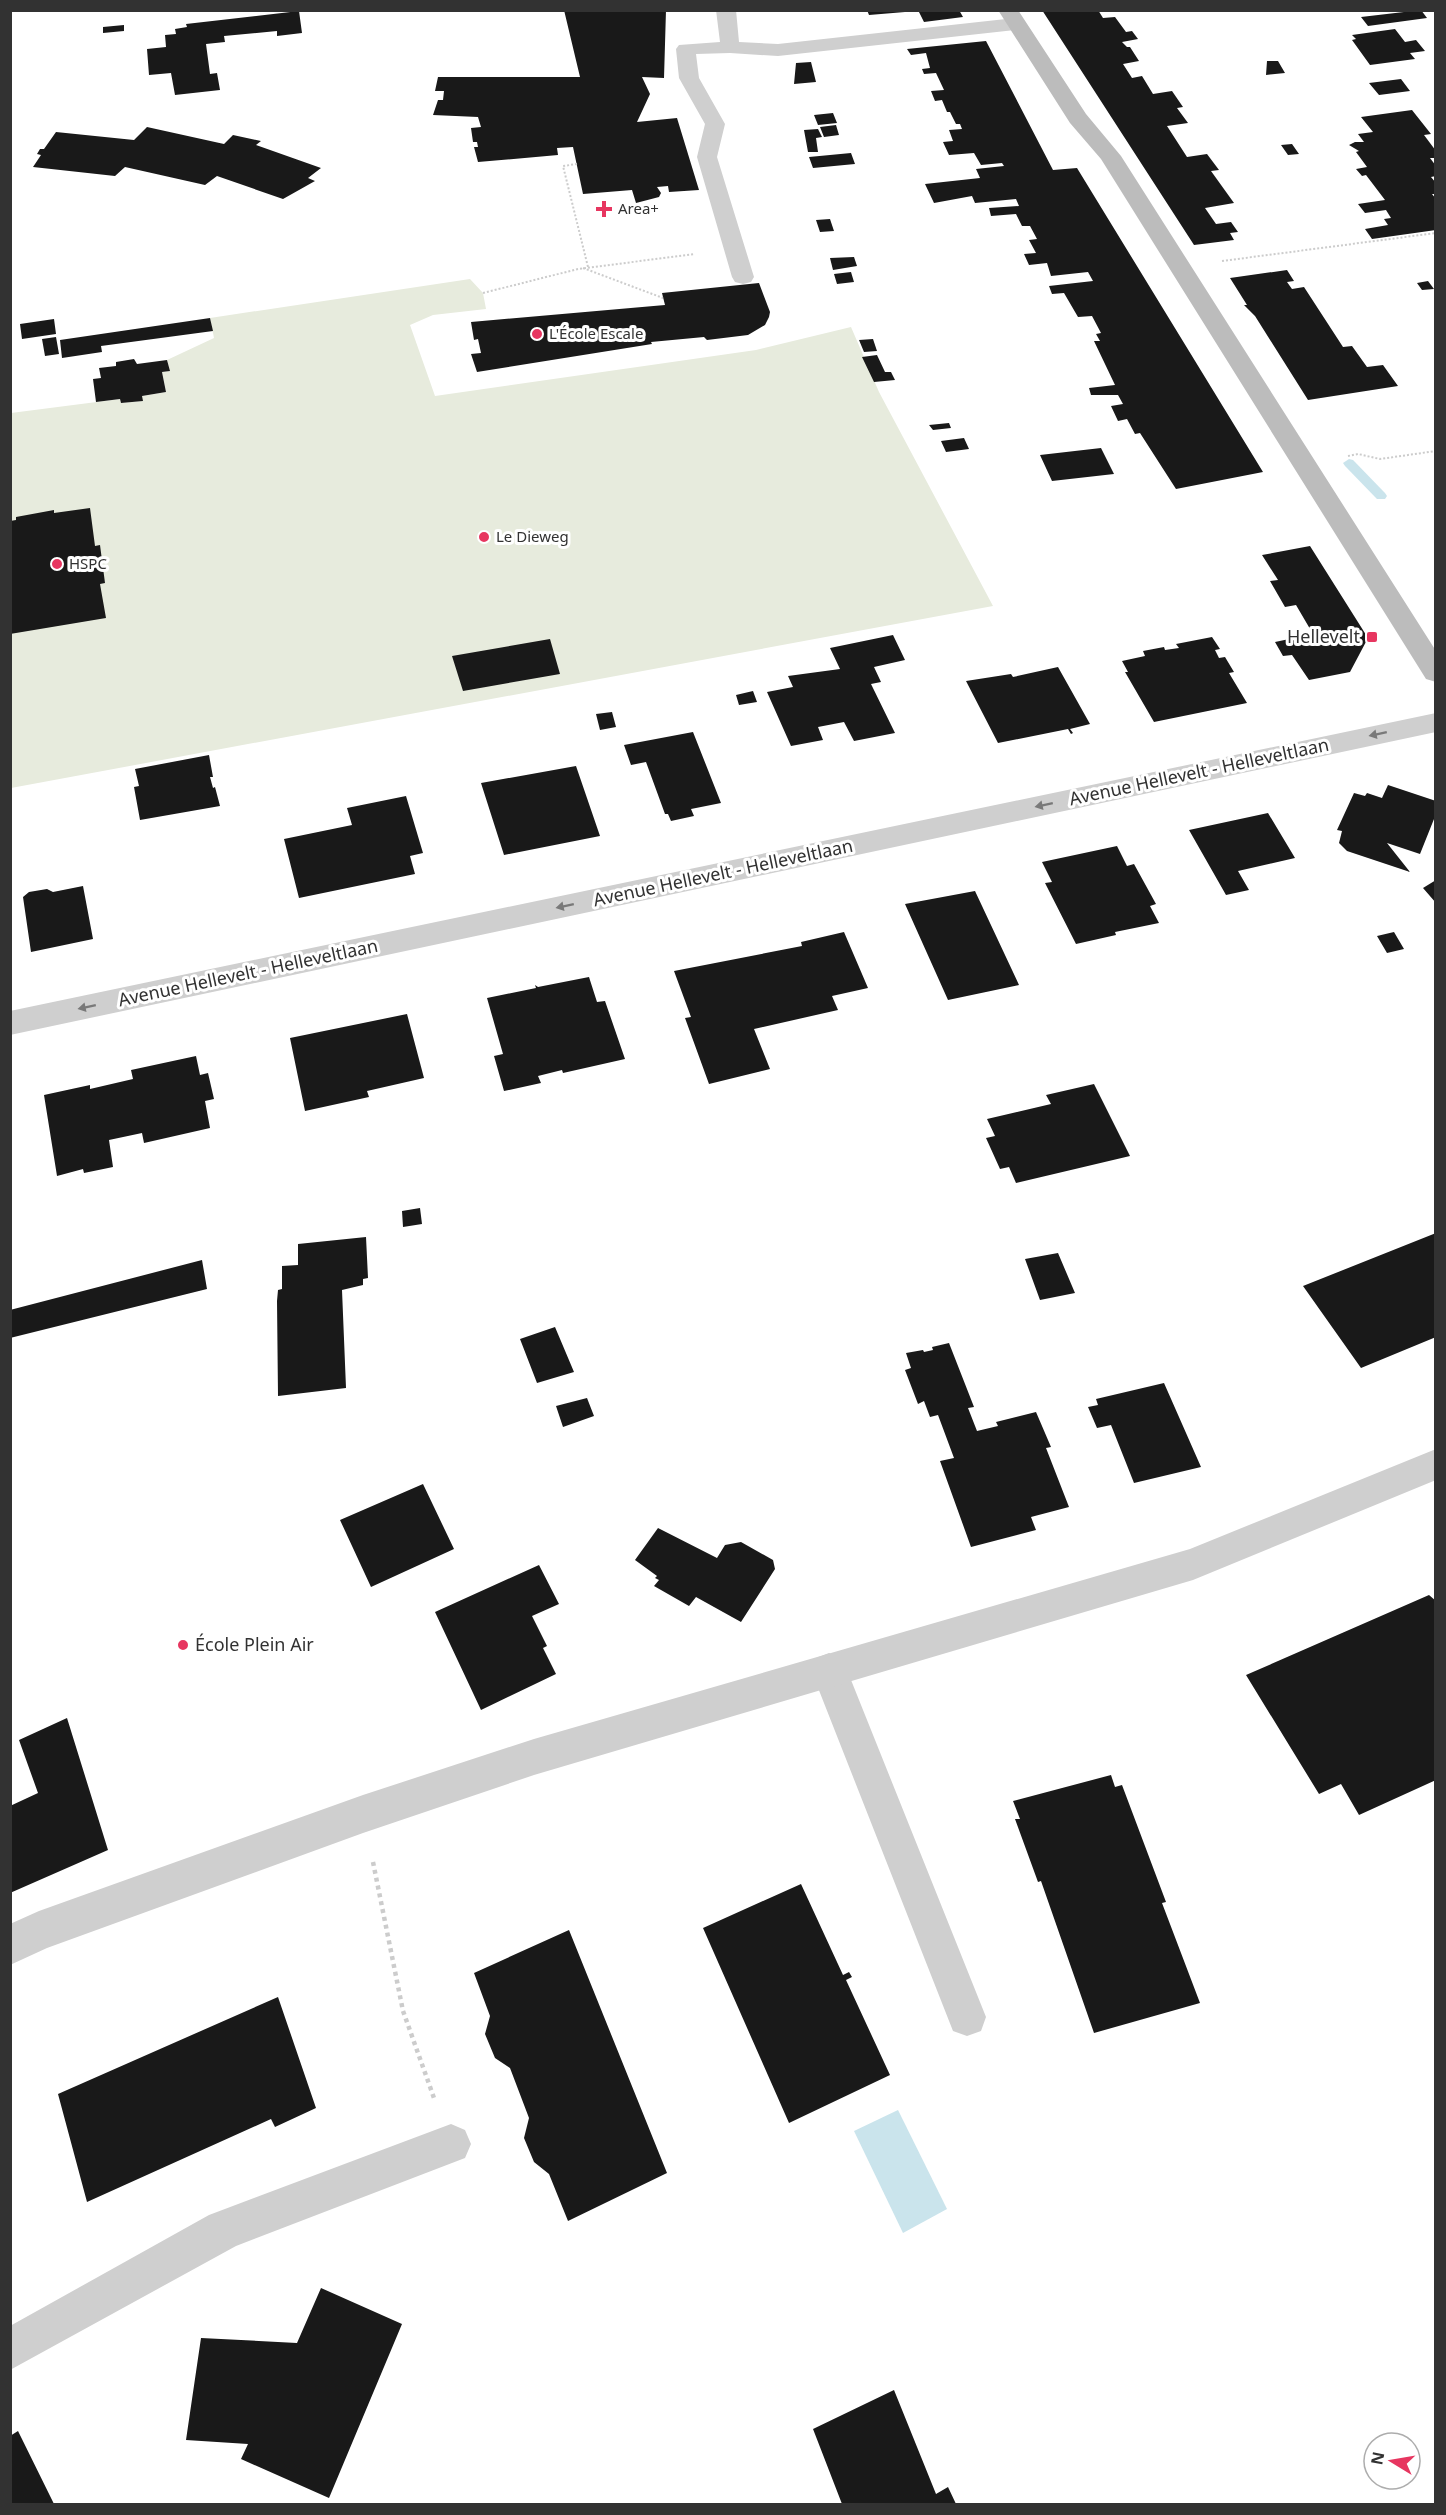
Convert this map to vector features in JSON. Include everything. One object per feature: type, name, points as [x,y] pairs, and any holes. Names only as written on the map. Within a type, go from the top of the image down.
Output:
[{"type":"main road","points":[[1012,17],[1078,118],[1110,156],[1376,581],[1436,672]]},
{"type":"street","name":"Avenue Hellevelt - Helleveltlaan","points":[[10,1023],[1436,722]]},
{"type":"street","points":[[10,1945],[39,1930],[363,1814],[534,1757],[1193,1564],[1436,1464]]},
{"type":"lane","points":[[726,10],[730,47]]},
{"type":"lane","points":[[743,277],[707,157],[715,124],[689,78],[686,49],[730,47],[778,50],[1012,17]]},
{"type":"lane","points":[[829,1670],[967,2017]]},
{"type":"lane","points":[[10,2349],[224,2230],[451,2144]]},
{"type":"path","points":[[577,164],[562,166],[588,267]]},
{"type":"path","points":[[1179,266],[1436,233]]},
{"type":"path","points":[[483,293],[582,268],[686,255]]},
{"type":"path","points":[[582,268],[663,298]]},
{"type":"path","points":[[1338,459],[1358,454],[1380,459],[1436,451]]},
{"type":"path","points":[[363,1814],[403,2011],[451,2144]]},
{"type":"shaded area","name":"Le Dieweg","points":[[470,279],[483,293],[486,309],[433,315],[410,325],[435,396],[756,350],[851,327],[879,392],[993,606],[11,788],[11,413],[120,399],[121,403],[142,401],[142,396],[166,392],[162,372],[170,371],[167,360],[214,338],[210,318]]},
{"type":"water","points":[[898,2110],[947,2209],[903,2233],[854,2131]]},
{"type":"building","points":[[564,10],[666,10],[664,78],[642,77],[650,94],[637,122],[677,118],[699,190],[669,192],[668,186],[657,187],[661,193],[659,197],[636,203],[632,190],[583,194],[573,147],[557,148],[558,155],[478,162],[474,147],[478,147],[477,142],[473,142],[471,128],[481,127],[478,117],[433,115],[438,100],[443,100],[444,91],[435,91],[438,77],[580,77]]},
{"type":"building","points":[[867,10],[905,10],[905,12],[869,15]]},
{"type":"building","points":[[918,10],[959,10],[963,17],[924,22]]},
{"type":"building","points":[[1042,10],[1098,10],[1103,18],[1115,17],[1126,32],[1132,31],[1138,39],[1122,42],[1130,47],[1139,61],[1123,64],[1132,78],[1142,76],[1153,94],[1172,91],[1183,107],[1177,108],[1188,123],[1167,126],[1187,157],[1207,154],[1219,170],[1211,171],[1234,203],[1205,208],[1216,224],[1231,222],[1238,232],[1230,233],[1234,240],[1194,245]]},
{"type":"building","points":[[1421,10],[1427,18],[1368,26],[1361,17]]},
{"type":"building","points":[[299,11],[302,33],[277,36],[277,31],[224,36],[225,42],[206,44],[210,74],[217,73],[220,90],[175,95],[171,73],[149,75],[147,49],[166,47],[165,35],[176,34],[175,29],[187,27],[186,24]]},
{"type":"building","points":[[124,25],[124,31],[103,33],[103,27]]},
{"type":"building","points":[[1395,29],[1405,42],[1416,40],[1425,51],[1410,53],[1415,59],[1370,65],[1352,40],[1356,39],[1352,35]]},
{"type":"building","points":[[986,41],[1053,170],[1077,168],[1263,472],[1176,489],[1140,433],[1135,434],[1127,419],[1118,421],[1111,406],[1123,404],[1118,395],[1091,395],[1089,388],[1115,385],[1094,341],[1100,341],[1096,334],[1101,333],[1092,316],[1078,317],[1064,293],[1052,294],[1049,286],[1093,281],[1088,272],[1051,276],[1047,263],[1029,265],[1024,254],[1036,253],[1029,240],[1037,239],[1030,226],[1022,226],[1016,214],[991,216],[989,208],[1019,206],[1016,199],[975,203],[972,196],[934,203],[925,184],[980,178],[976,169],[1004,166],[1002,163],[981,165],[974,153],[949,155],[943,142],[953,141],[949,130],[962,129],[960,124],[956,124],[950,112],[947,112],[942,100],[935,101],[931,91],[944,90],[936,73],[924,74],[922,69],[930,68],[926,53],[911,55],[907,49]]},
{"type":"building","points":[[1267,61],[1278,61],[1285,73],[1266,75]]},
{"type":"building","points":[[811,62],[816,82],[794,84],[796,63]]},
{"type":"building","points":[[1401,79],[1410,91],[1379,95],[1369,83]]},
{"type":"building","points":[[1412,110],[1431,134],[1424,135],[1436,151],[1436,158],[1430,158],[1436,166],[1436,176],[1431,177],[1436,183],[1436,194],[1432,194],[1436,199],[1436,230],[1372,239],[1365,229],[1388,225],[1384,219],[1391,218],[1386,210],[1365,213],[1358,204],[1385,200],[1366,175],[1362,176],[1356,169],[1367,167],[1356,152],[1359,151],[1349,145],[1364,142],[1358,134],[1373,132],[1361,117]]},
{"type":"building","points":[[833,113],[837,123],[818,125],[814,115]]},
{"type":"building","points":[[836,125],[839,135],[824,137],[820,127]]},
{"type":"building","points":[[147,127],[224,144],[233,135],[261,141],[256,145],[321,168],[308,178],[315,181],[283,199],[217,176],[205,185],[125,167],[115,176],[33,167],[41,155],[37,154],[40,149],[44,149],[56,132],[134,140]]},
{"type":"building","points":[[818,129],[822,137],[816,138],[818,152],[808,152],[804,130]]},
{"type":"building","points":[[1292,144],[1299,154],[1288,155],[1281,145]]},
{"type":"building","points":[[851,153],[855,164],[813,168],[809,157]]},
{"type":"building","points":[[830,219],[834,231],[820,232],[816,220]]},
{"type":"building","points":[[854,257],[857,266],[833,270],[830,258]]},
{"type":"building","points":[[1287,270],[1294,281],[1287,282],[1292,289],[1304,287],[1343,347],[1352,346],[1367,367],[1383,365],[1398,386],[1308,400],[1255,316],[1244,305],[1247,305],[1230,278]]},
{"type":"building","points":[[851,272],[854,282],[837,284],[834,274]]},
{"type":"building","points":[[1428,281],[1434,289],[1422,290],[1417,283]]},
{"type":"building","points":[[759,283],[770,312],[769,317],[765,325],[748,335],[707,340],[704,337],[651,342],[652,344],[477,372],[471,354],[481,353],[478,339],[474,340],[471,322],[665,305],[662,293]]},
{"type":"building","points":[[210,318],[213,331],[101,346],[102,352],[62,358],[60,340]]},
{"type":"building","points":[[54,319],[56,334],[22,339],[20,324]]},
{"type":"building","points":[[56,337],[59,354],[45,356],[42,339]]},
{"type":"building","points":[[873,339],[877,351],[864,352],[859,340]]},
{"type":"building","points":[[877,355],[885,372],[891,372],[895,380],[874,382],[862,357]]},
{"type":"building","points":[[134,359],[137,364],[167,360],[170,371],[162,372],[166,392],[142,396],[143,401],[121,403],[120,399],[96,402],[93,379],[101,378],[99,368],[116,366],[116,362]]},
{"type":"building","points":[[949,423],[951,428],[933,430],[929,425]]},
{"type":"building","points":[[964,438],[969,449],[946,452],[941,441]]},
{"type":"building","points":[[1101,448],[1114,474],[1052,481],[1040,455]]},
{"type":"building","name":"HSPC","points":[[90,508],[95,546],[100,545],[105,583],[100,584],[106,618],[10,634],[10,521],[16,520],[16,517],[54,510],[54,513]]},
{"type":"building","points":[[1310,546],[1368,638],[1350,672],[1309,680],[1292,655],[1283,656],[1275,642],[1313,634],[1296,605],[1285,607],[1270,581],[1278,580],[1262,555]]},
{"type":"building","points":[[893,635],[905,660],[874,667],[881,682],[871,684],[895,733],[854,741],[844,722],[818,727],[823,740],[791,746],[767,692],[793,687],[788,676],[840,669],[830,648]]},
{"type":"building","points":[[1212,637],[1220,649],[1215,650],[1219,658],[1225,657],[1234,672],[1229,673],[1247,703],[1154,722],[1125,672],[1128,672],[1122,661],[1145,656],[1143,651],[1164,647],[1165,650],[1179,648],[1176,644]]},
{"type":"building","points":[[550,639],[560,674],[463,691],[452,656]]},
{"type":"building","points":[[1058,667],[1090,724],[1070,729],[1073,733],[1071,734],[1068,729],[998,743],[966,681],[1011,674],[1013,677]]},
{"type":"building","points":[[753,691],[757,702],[739,705],[736,695]]},
{"type":"building","points":[[612,712],[616,727],[600,730],[596,714]]},
{"type":"building","points":[[693,732],[721,803],[691,809],[694,816],[671,821],[668,814],[665,814],[646,762],[631,765],[624,745]]},
{"type":"building","points":[[209,755],[213,777],[210,777],[220,806],[140,820],[134,787],[139,786],[135,769]]},
{"type":"building","points":[[576,766],[600,836],[504,855],[481,783]]},
{"type":"building","points":[[1388,785],[1436,801],[1436,814],[1420,854],[1387,843],[1410,872],[1347,851],[1339,843],[1342,831],[1337,830],[1354,793],[1365,796],[1367,793],[1382,798]]},
{"type":"building","points":[[406,796],[423,853],[410,856],[415,874],[299,898],[284,839],[352,825],[347,808]]},
{"type":"building","points":[[1268,813],[1295,858],[1238,871],[1249,890],[1226,895],[1189,830]]},
{"type":"building","points":[[1117,846],[1127,866],[1134,864],[1156,904],[1150,906],[1159,923],[1115,932],[1116,935],[1076,944],[1045,883],[1052,882],[1042,862]]},
{"type":"building","points":[[1436,880],[1436,903],[1423,888]]},
{"type":"building","points":[[83,886],[93,939],[31,952],[23,897],[29,892],[47,889],[53,892]]},
{"type":"building","points":[[975,891],[1019,985],[948,1000],[905,904]]},
{"type":"building","points":[[844,932],[868,988],[832,996],[838,1010],[754,1029],[770,1069],[709,1084],[685,1018],[691,1017],[674,971],[802,946],[801,942]]},
{"type":"building","points":[[1394,932],[1404,949],[1387,953],[1377,936]]},
{"type":"building","points":[[589,977],[597,1002],[605,1001],[625,1059],[563,1073],[562,1070],[538,1076],[541,1083],[504,1091],[494,1056],[503,1054],[487,998],[536,988],[535,985],[538,987]]},
{"type":"building","points":[[407,1014],[424,1078],[367,1091],[369,1097],[305,1111],[290,1038]]},
{"type":"building","points":[[196,1056],[200,1075],[208,1073],[214,1099],[205,1101],[210,1128],[144,1143],[142,1133],[109,1140],[113,1167],[84,1173],[83,1169],[57,1176],[44,1095],[90,1085],[90,1089],[133,1079],[131,1070]]},
{"type":"building","points":[[1094,1084],[1130,1156],[1016,1183],[1009,1167],[1000,1169],[986,1138],[995,1136],[987,1119],[1051,1104],[1046,1095]]},
{"type":"building","points":[[420,1208],[422,1224],[403,1227],[402,1211]]},
{"type":"building","points":[[1436,1233],[1436,1337],[1361,1368],[1303,1286]]},
{"type":"building","points":[[366,1237],[368,1278],[363,1279],[363,1285],[342,1290],[346,1388],[278,1396],[277,1301],[278,1290],[282,1289],[282,1266],[298,1265],[298,1244]]},
{"type":"building","points":[[1058,1253],[1075,1293],[1040,1300],[1025,1259]]},
{"type":"building","points":[[202,1260],[207,1289],[10,1338],[10,1310]]},
{"type":"building","points":[[555,1327],[574,1372],[537,1383],[520,1339]]},
{"type":"building","points":[[949,1343],[974,1407],[968,1408],[977,1431],[998,1426],[996,1422],[1036,1412],[1051,1447],[1046,1448],[1069,1507],[1031,1517],[1036,1530],[971,1547],[940,1461],[954,1458],[938,1415],[930,1417],[924,1401],[918,1404],[905,1370],[911,1368],[906,1353],[933,1350],[932,1347]]},
{"type":"building","points":[[1164,1383],[1201,1467],[1134,1483],[1111,1425],[1097,1428],[1088,1407],[1098,1405],[1096,1399]]},
{"type":"building","points":[[587,1398],[594,1416],[563,1427],[556,1406]]},
{"type":"building","points":[[423,1484],[454,1549],[371,1587],[340,1520]]},
{"type":"building","points":[[658,1528],[717,1558],[725,1545],[741,1542],[773,1560],[775,1569],[741,1622],[696,1597],[689,1606],[654,1586],[659,1580],[655,1578],[657,1576],[635,1560]]},
{"type":"building","points":[[539,1565],[559,1604],[532,1616],[547,1646],[543,1648],[556,1674],[481,1710],[435,1612]]},
{"type":"building","points":[[1429,1595],[1436,1601],[1436,1780],[1359,1815],[1341,1784],[1319,1794],[1246,1675]]},
{"type":"building","points":[[67,1718],[108,1850],[10,1893],[10,1806],[38,1793],[19,1740]]},
{"type":"building","points":[[1111,1775],[1115,1787],[1122,1785],[1166,1902],[1162,1903],[1200,2003],[1094,2033],[1041,1881],[1038,1882],[1015,1819],[1020,1819],[1013,1801]]},
{"type":"building","points":[[801,1884],[843,1975],[849,1972],[852,1977],[846,1980],[890,2075],[789,2123],[703,1928]]},
{"type":"building","points":[[569,1930],[667,2173],[568,2221],[549,2174],[534,2162],[524,2138],[529,2118],[510,2068],[495,2058],[485,2034],[490,2016],[474,1973]]},
{"type":"building","points":[[278,1997],[316,2108],[275,2127],[271,2119],[87,2202],[58,2094]]},
{"type":"building","points":[[321,2288],[402,2324],[329,2498],[241,2459],[248,2444],[186,2440],[201,2338],[297,2343]]},
{"type":"building","points":[[894,2390],[936,2494],[948,2487],[956,2504],[842,2504],[813,2429]]},
{"type":"building","points":[[18,2431],[54,2504],[10,2504],[10,2436]]},
{"type":"waterway","points":[[1349,463],[1381,496]]},
{"type":"place","name":"Area+","points":[[604,209]]},
{"type":"place","name":"L'École Escale","points":[[537,334]]},
{"type":"place","name":"Le Dieweg","points":[[484,537]]},
{"type":"place","name":"HSPC","points":[[57,564]]},
{"type":"place","name":"Hellevelt","points":[[1372,637]]},
{"type":"place","name":"École Plein Air","points":[[183,1645]]}]
